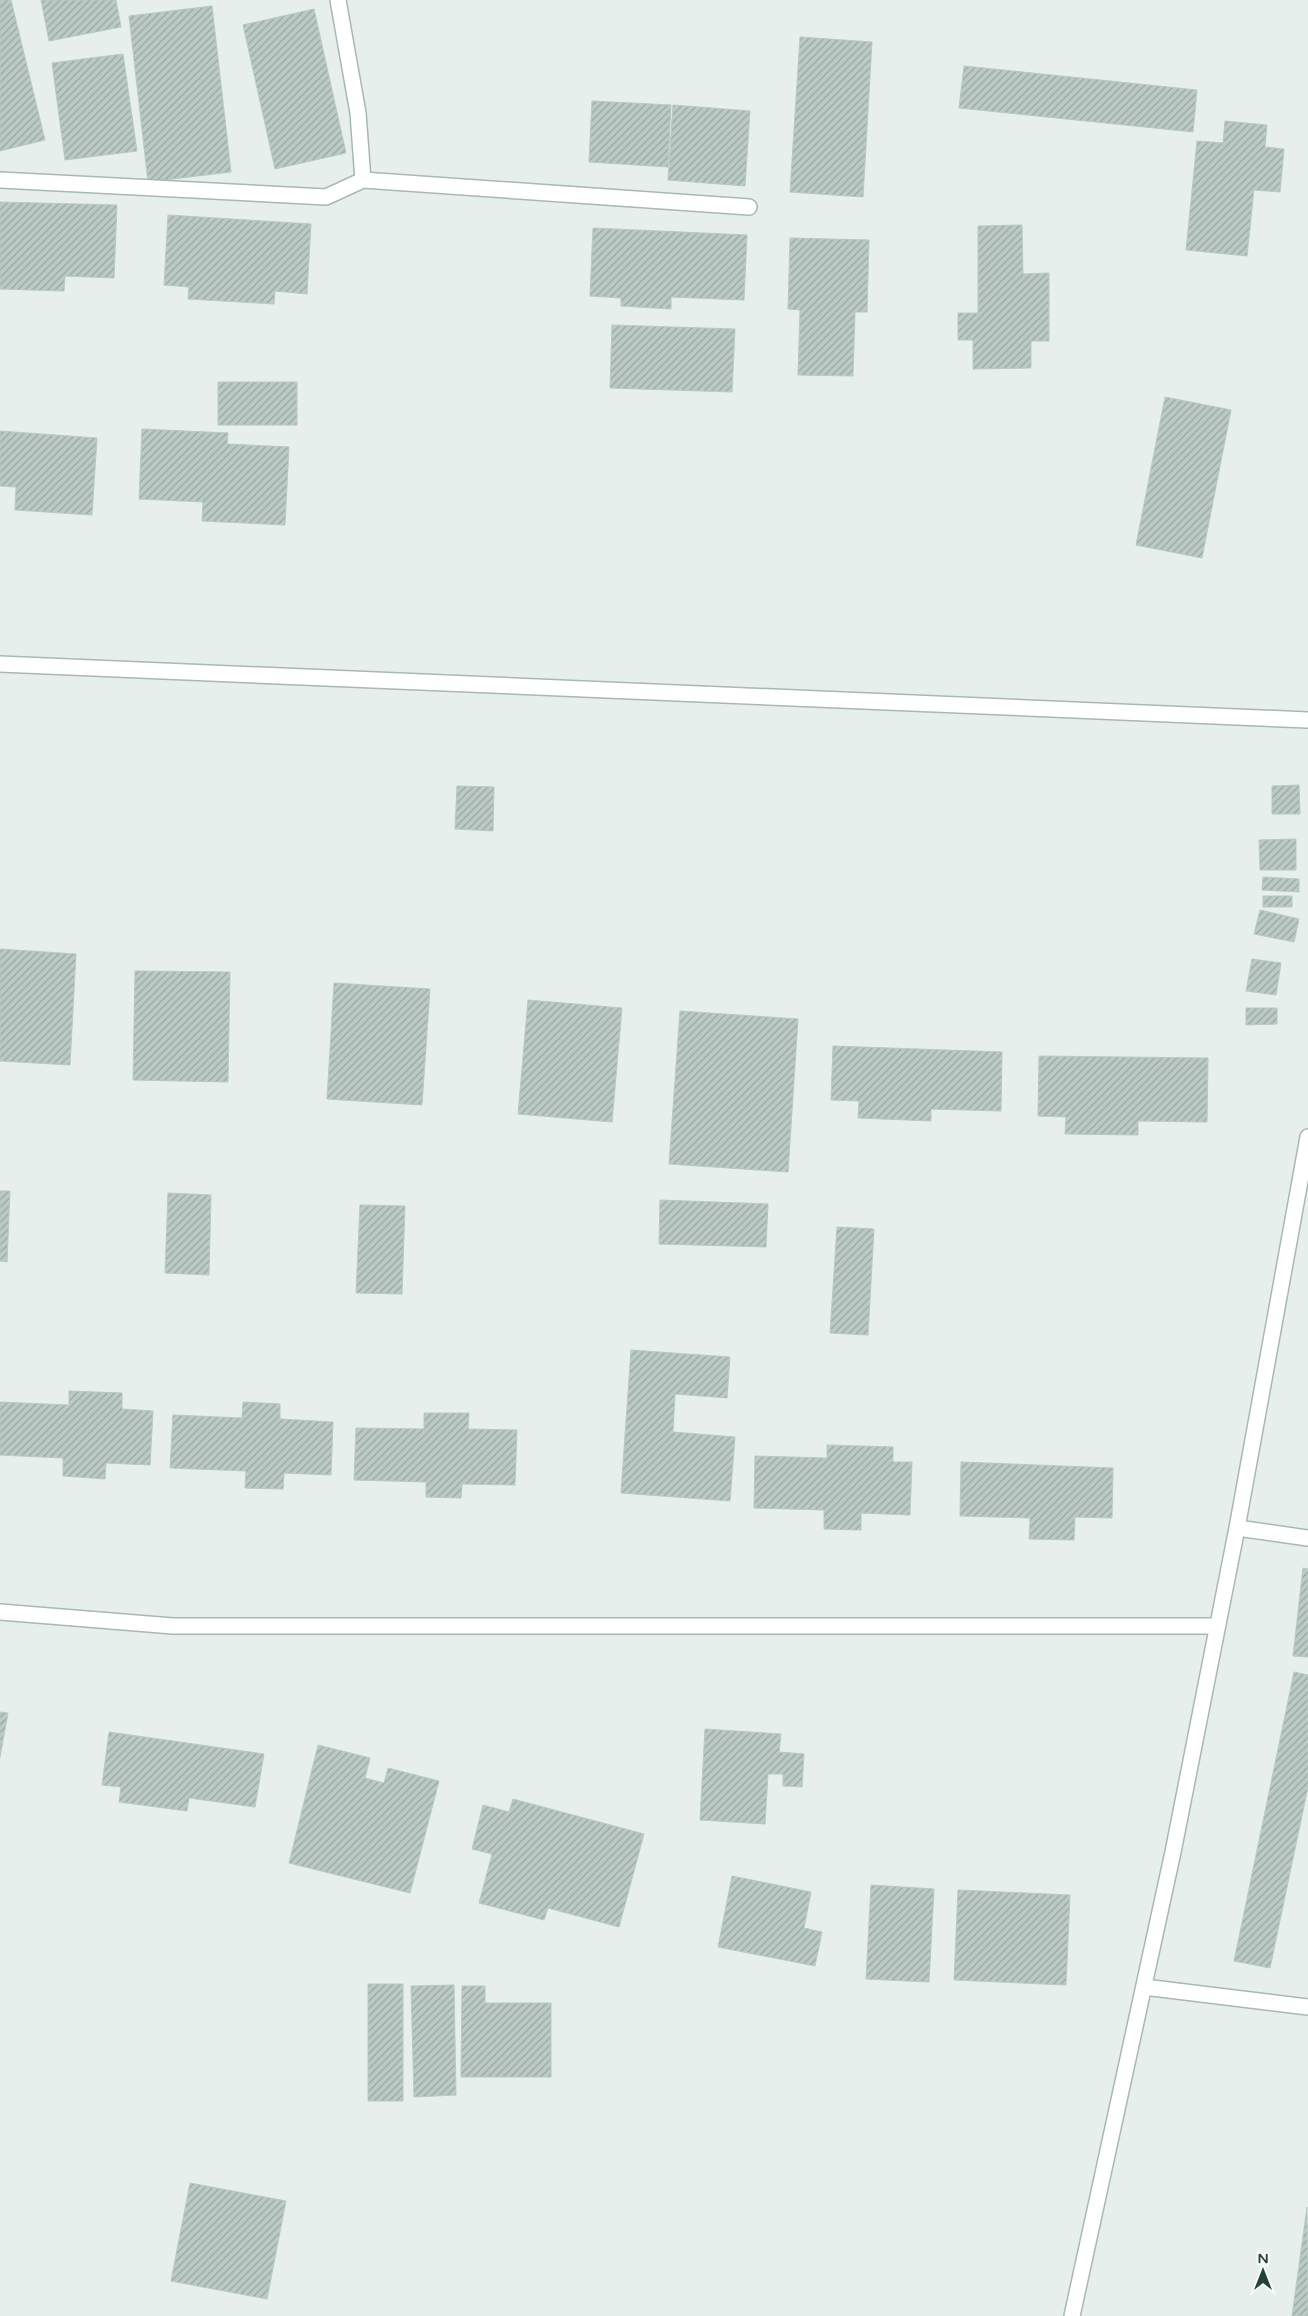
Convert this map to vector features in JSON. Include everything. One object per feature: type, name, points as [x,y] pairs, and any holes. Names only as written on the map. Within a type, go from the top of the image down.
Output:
[{"type":"street","points":[[338,0],[358,113],[363,180]]},
{"type":"street","points":[[0,180],[326,196],[363,180],[750,207]]},
{"type":"street","points":[[0,664],[1308,720]]},
{"type":"street","points":[[1072,2316],[1144,1987],[1238,1528],[1308,1137]]},
{"type":"street","points":[[1238,1528],[1308,1538]]},
{"type":"street","points":[[0,1612],[173,1626],[1217,1626]]},
{"type":"street","points":[[1144,1987],[1308,2007]]},
{"type":"building","points":[[0,0],[11,0],[45,140],[0,151]]},
{"type":"building","points":[[41,0],[116,0],[121,27],[49,41]]},
{"type":"building","points":[[212,6],[231,172],[148,182],[129,16]]},
{"type":"building","points":[[314,9],[346,153],[275,169],[243,25]]},
{"type":"building","points":[[800,37],[872,42],[863,197],[790,192]]},
{"type":"building","points":[[123,54],[137,151],[65,160],[52,63]]},
{"type":"building","points":[[964,66],[1197,90],[1193,132],[959,108]]},
{"type":"building","points":[[592,101],[671,105],[668,167],[589,162]]},
{"type":"building","points":[[673,105],[750,111],[745,186],[668,180]]},
{"type":"building","points":[[1225,121],[1267,125],[1265,147],[1284,149],[1280,192],[1254,190],[1247,256],[1186,250],[1197,141],[1223,143]]},
{"type":"building","points":[[0,202],[117,205],[114,278],[65,276],[64,291],[0,289]]},
{"type":"building","points":[[168,215],[311,224],[307,294],[275,291],[274,304],[188,299],[189,287],[164,285]]},
{"type":"building","points":[[1022,225],[1023,274],[1049,273],[1049,341],[1031,341],[1031,368],[973,369],[973,340],[958,340],[958,313],[978,313],[978,226]]},
{"type":"building","points":[[593,228],[747,235],[744,300],[671,297],[671,309],[621,306],[621,298],[590,296]]},
{"type":"building","points":[[790,238],[869,240],[867,312],[855,312],[853,376],[798,375],[800,310],[788,309]]},
{"type":"building","points":[[612,325],[735,329],[732,392],[610,388]]},
{"type":"building","points":[[218,382],[297,382],[297,425],[218,425]]},
{"type":"building","points":[[1165,397],[1231,410],[1202,558],[1136,545]]},
{"type":"building","points":[[142,429],[228,433],[227,444],[289,447],[285,525],[202,521],[203,502],[139,499]]},
{"type":"building","points":[[0,431],[97,438],[92,515],[15,510],[16,487],[0,486]]},
{"type":"building","points":[[1299,785],[1300,814],[1272,814],[1272,786]]},
{"type":"building","points":[[457,786],[494,787],[493,831],[455,829]]},
{"type":"building","points":[[1296,839],[1296,870],[1260,870],[1259,840]]},
{"type":"building","points":[[1263,877],[1299,879],[1299,892],[1262,890]]},
{"type":"building","points":[[1263,896],[1292,896],[1292,907],[1263,907]]},
{"type":"building","points":[[1260,910],[1299,919],[1294,942],[1254,934]]},
{"type":"building","points":[[0,949],[76,954],[70,1065],[0,1061]]},
{"type":"building","points":[[1252,959],[1281,963],[1276,995],[1246,991]]},
{"type":"building","points":[[135,971],[230,972],[228,1082],[133,1080]]},
{"type":"building","points":[[334,983],[430,989],[422,1105],[327,1099]]},
{"type":"building","points":[[528,1000],[622,1008],[612,1122],[518,1114]]},
{"type":"building","points":[[1246,1008],[1277,1008],[1277,1024],[1246,1025]]},
{"type":"building","points":[[680,1011],[798,1019],[788,1172],[669,1164]]},
{"type":"building","points":[[833,1046],[1002,1052],[1001,1111],[931,1109],[931,1121],[858,1118],[859,1101],[831,1100]]},
{"type":"building","points":[[1039,1056],[1208,1058],[1207,1122],[1138,1121],[1138,1135],[1065,1134],[1066,1117],[1038,1116]]},
{"type":"building","points":[[0,1191],[10,1191],[7,1262],[0,1261]]},
{"type":"building","points":[[168,1193],[211,1195],[209,1275],[165,1273]]},
{"type":"building","points":[[660,1200],[768,1204],[766,1247],[659,1244]]},
{"type":"building","points":[[360,1205],[405,1206],[402,1294],[356,1293]]},
{"type":"building","points":[[837,1227],[874,1229],[868,1335],[830,1333]]},
{"type":"building","points":[[631,1350],[730,1357],[727,1398],[675,1394],[673,1432],[735,1437],[730,1501],[621,1493]]},
{"type":"building","points":[[69,1391],[122,1393],[122,1409],[153,1411],[150,1465],[106,1463],[105,1479],[63,1476],[63,1458],[0,1455],[0,1402],[69,1405]]},
{"type":"building","points":[[243,1402],[280,1404],[280,1419],[333,1422],[331,1475],[284,1473],[283,1489],[245,1488],[246,1471],[170,1468],[173,1415],[242,1418]]},
{"type":"building","points":[[424,1413],[469,1413],[468,1429],[517,1430],[515,1485],[462,1484],[461,1498],[426,1497],[426,1482],[354,1480],[356,1428],[424,1429]]},
{"type":"building","points":[[827,1445],[893,1447],[893,1462],[912,1462],[910,1515],[861,1513],[861,1530],[824,1529],[824,1510],[754,1508],[755,1456],[827,1458]]},
{"type":"building","points":[[961,1462],[1113,1468],[1112,1518],[1075,1517],[1074,1540],[1029,1539],[1030,1518],[960,1516]]},
{"type":"building","points":[[1303,1568],[1308,1569],[1308,1657],[1293,1656]]},
{"type":"building","points":[[1294,1672],[1308,1675],[1308,1787],[1270,1968],[1234,1961]]},
{"type":"building","points":[[0,1712],[8,1713],[0,1757]]},
{"type":"building","points":[[705,1729],[781,1734],[779,1752],[804,1754],[802,1787],[783,1786],[783,1774],[768,1774],[765,1824],[700,1820]]},
{"type":"building","points":[[109,1732],[264,1754],[255,1807],[189,1798],[187,1811],[119,1802],[121,1787],[102,1785]]},
{"type":"building","points":[[318,1745],[370,1758],[365,1778],[384,1783],[388,1768],[439,1781],[410,1893],[289,1863]]},
{"type":"building","points":[[513,1799],[644,1834],[619,1927],[548,1908],[544,1920],[479,1903],[492,1854],[472,1849],[483,1805],[509,1812]]},
{"type":"building","points":[[732,1876],[811,1892],[804,1928],[822,1932],[815,1966],[718,1947]]},
{"type":"building","points":[[871,1885],[934,1889],[929,1982],[866,1979]]},
{"type":"building","points":[[958,1890],[1070,1895],[1066,1985],[954,1980]]},
{"type":"building","points":[[368,1984],[403,1984],[403,2101],[368,2101]]},
{"type":"building","points":[[454,1985],[456,2095],[414,2097],[411,1986]]},
{"type":"building","points":[[462,1986],[485,1986],[485,2003],[551,2003],[551,2077],[461,2077]]},
{"type":"building","points":[[190,2183],[286,2201],[267,2299],[171,2281]]},
{"type":"building","points":[[1307,2207],[1308,2316],[1292,2316]]}]
